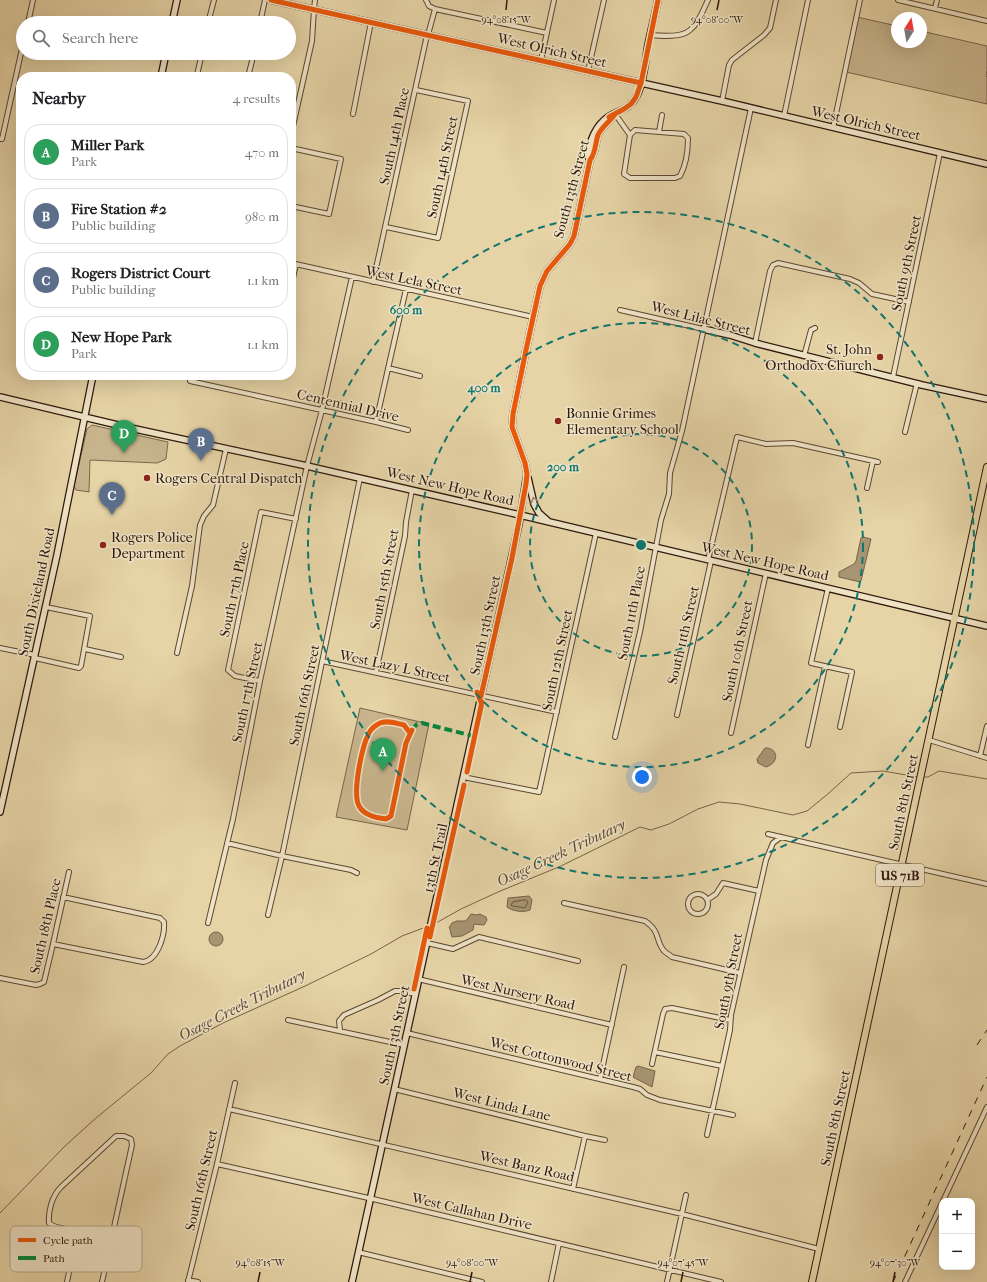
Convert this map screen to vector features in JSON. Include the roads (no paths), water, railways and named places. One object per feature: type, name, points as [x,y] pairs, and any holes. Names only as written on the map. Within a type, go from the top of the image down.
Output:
[{"type":"main road","name":"South 8th Street","points":[[812,1282],[987,467]]},
{"type":"street","points":[[30,16],[33,0]]},
{"type":"street","points":[[174,16],[177,0]]},
{"type":"street","points":[[210,16],[214,0]]},
{"type":"street","points":[[262,16],[265,0]]},
{"type":"street","name":"West Olrich Street","points":[[271,0],[641,82],[987,164]]},
{"type":"street","points":[[296,113],[312,41],[315,0]]},
{"type":"street","points":[[426,0],[429,6],[435,9],[547,33]]},
{"type":"street","points":[[541,60],[554,0]]},
{"type":"street","points":[[588,70],[604,0]]},
{"type":"street","name":"South 13th Street","points":[[352,1282],[512,558],[527,474],[525,463],[512,427],[533,317],[543,278],[554,262],[570,244],[574,236],[590,160],[587,154],[592,137],[600,124],[631,104],[636,97],[641,82],[658,0]]},
{"type":"street","points":[[650,35],[668,36],[689,32],[694,26],[708,0]]},
{"type":"street","points":[[722,101],[729,64],[764,35],[770,28],[776,0]]},
{"type":"street","points":[[784,116],[808,0]]},
{"type":"street","points":[[833,128],[860,0]]},
{"type":"street","points":[[898,0],[987,21]]},
{"type":"street","points":[[935,8],[937,0]]},
{"type":"street","name":"South 14th Place","points":[[373,282],[427,35],[430,31],[435,9]]},
{"type":"street","points":[[353,114],[371,22]]},
{"type":"street","points":[[17,72],[19,60]]},
{"type":"street","points":[[162,72],[165,60]]},
{"type":"street","points":[[198,72],[200,60]]},
{"type":"street","points":[[249,72],[252,60]]},
{"type":"street","points":[[1,139],[16,74]]},
{"type":"street","name":"South 14th Street","points":[[386,227],[438,238],[468,101],[416,90]]},
{"type":"street","name":"South 11th Place","points":[[615,737],[640,632],[661,520],[669,494],[670,473],[682,431],[751,108]]},
{"type":"street","points":[[615,114],[630,135]]},
{"type":"street","points":[[659,132],[662,115]]},
{"type":"street","points":[[636,130],[684,134],[688,138],[688,144],[683,170],[680,176],[675,178],[630,178],[624,174],[630,135],[636,130]]},
{"type":"street","points":[[296,149],[341,159],[329,214],[296,207]]},
{"type":"street","name":"South 9th Street","points":[[893,377],[940,152]]},
{"type":"street","points":[[755,343],[770,271],[773,266],[778,263],[850,279],[859,283],[872,294],[909,302]]},
{"type":"street","name":"West Lela Street","points":[[296,264],[533,317]]},
{"type":"street","points":[[307,466],[322,410],[352,277]]},
{"type":"street","points":[[376,422],[406,289]]},
{"type":"street","name":"West Lilac Street","points":[[620,310],[730,335],[804,356],[987,399]]},
{"type":"street","points":[[804,356],[811,330],[815,328]]},
{"type":"street","points":[[388,368],[420,376]]},
{"type":"street","name":"South Dixieland Road","points":[[0,812],[57,555],[92,380]]},
{"type":"street","name":"Centennial Drive","points":[[190,381],[408,430]]},
{"type":"street","points":[[905,432],[917,383]]},
{"type":"street","name":"West New Hope Road","points":[[0,397],[548,521],[987,626]]},
{"type":"street","name":"South 11th Street","points":[[677,715],[709,560],[737,437],[766,444],[793,443],[873,461]]},
{"type":"street","points":[[177,653],[192,586],[200,525],[204,516],[213,505],[226,449]]},
{"type":"street","points":[[867,488],[873,461],[878,462]]},
{"type":"street","name":"South 17th Street","points":[[208,923],[227,843],[260,681],[307,466]]},
{"type":"street","points":[[527,474],[535,507],[548,521]]},
{"type":"street","name":"South 16th Street","points":[[268,915],[282,856],[360,478]]},
{"type":"street","name":"South 15th Street","points":[[376,672],[405,536],[412,490]]},
{"type":"street","name":"South 17th Place","points":[[260,681],[235,676],[228,670],[261,512],[296,519]]},
{"type":"street","name":"South 12th Street","points":[[463,777],[539,792],[596,533]]},
{"type":"street","name":"South 10th Street","points":[[731,733],[766,573]]},
{"type":"street","points":[[828,588],[811,663],[852,672],[840,727]]},
{"type":"street","points":[[0,648],[79,668],[81,666],[85,649],[90,616],[46,606]]},
{"type":"street","points":[[85,649],[121,657]]},
{"type":"street","name":"West Lazy L Street","points":[[322,661],[557,712]]},
{"type":"street","points":[[808,745],[825,667]]},
{"type":"street","points":[[980,756],[987,726]]},
{"type":"street","points":[[928,740],[987,758]]},
{"type":"street","points":[[768,834],[987,884]]},
{"type":"street","name":"South 9th Street","points":[[707,1135],[730,1030],[730,1020],[740,973],[766,860],[773,843],[781,837]]},
{"type":"street","points":[[227,843],[350,870],[357,873]]},
{"type":"street","name":"South 18th Place","points":[[0,978],[36,985],[40,984],[45,979],[69,872]]},
{"type":"street","points":[[708,900],[716,894],[723,882],[759,892]]},
{"type":"street","points":[[694,894],[700,894],[708,900],[708,908],[703,913],[694,914],[689,909],[689,900],[694,894]]},
{"type":"street","points":[[54,944],[140,962],[147,962],[158,951],[163,931],[164,922],[160,918],[63,896]]},
{"type":"street","points":[[564,902],[645,921],[651,925],[656,932],[664,951],[672,957],[740,973]]},
{"type":"street","points":[[427,943],[453,949],[479,937],[578,961]]},
{"type":"street","points":[[600,1079],[624,967]]},
{"type":"street","name":"West Nursery Road","points":[[418,980],[612,1025]]},
{"type":"street","points":[[340,1030],[339,1022],[344,1015],[395,991],[415,994]]},
{"type":"street","points":[[652,1064],[665,1009],[672,1008],[730,1020]]},
{"type":"street","points":[[288,1020],[404,1045]]},
{"type":"street","name":"West Cottonwood Street","points":[[406,1033],[633,1087],[640,1089],[647,1095],[660,1100],[733,1115]]},
{"type":"street","points":[[655,1052],[722,1066]]},
{"type":"street","name":"South 16th Street","points":[[188,1281],[235,1083]]},
{"type":"street","name":"West Linda Lane","points":[[394,1089],[605,1140]]},
{"type":"street","points":[[945,1198],[987,1107]]},
{"type":"street","name":"West Banz Road","points":[[229,1109],[682,1214],[819,1249]]},
{"type":"street","points":[[52,1226],[49,1223],[48,1218],[52,1200],[56,1192],[116,1136],[124,1136],[131,1139],[132,1145],[114,1226]]},
{"type":"street","points":[[573,1189],[586,1136]]},
{"type":"street","name":"West Callahan Drive","points":[[217,1164],[370,1198],[721,1282]]},
{"type":"street","points":[[667,1282],[686,1195]]},
{"type":"street","points":[[905,1282],[939,1210]]},
{"type":"street","points":[[551,1282],[560,1243]]},
{"type":"street","points":[[358,1252],[482,1282]]},
{"type":"street","points":[[67,1282],[69,1272]]},
{"type":"street","points":[[102,1282],[104,1272]]},
{"type":"street","points":[[188,1281],[198,1282]]},
{"type":"water","points":[[861,538],[871,539],[861,581],[839,577],[839,572],[854,564],[856,561]]},
{"type":"water","points":[[765,748],[769,748],[775,752],[776,755],[774,762],[766,767],[758,763],[757,759]]},
{"type":"water","points":[[529,896],[532,900],[530,910],[518,911],[507,907],[508,898]]},
{"type":"water","points":[[471,914],[480,914],[486,917],[487,920],[484,925],[474,924],[473,930],[462,936],[452,937],[449,928],[452,923],[457,921],[466,921]]},
{"type":"water","points":[[213,932],[219,932],[223,936],[223,942],[219,946],[213,946],[209,942],[209,936]]},
{"type":"water","points":[[638,1066],[655,1071],[652,1087],[633,1077],[636,1067]]},
{"type":"waterway","name":"Osage Creek Tributary","points":[[436,923],[461,909],[561,866],[640,827],[651,830],[669,824],[698,809],[719,802],[740,804],[793,815],[807,811],[851,773],[883,771],[918,777]]},
{"type":"waterway","name":"Osage Creek Tributary","points":[[922,777],[928,777],[939,771],[987,779]]},
{"type":"waterway","name":"Osage Creek Tributary","points":[[0,1213],[65,1146],[96,1118],[151,1073],[168,1054],[223,1023],[371,954],[402,936],[426,927]]},
{"type":"railway","points":[[977,1045],[987,1030]]},
{"type":"railway","points":[[893,1282],[987,1077]]},
{"type":"place","name":"St. John Orthodox Church","points":[[880,357]]},
{"type":"place","name":"Bonnie Grimes Elementary School","points":[[558,421]]},
{"type":"place","name":"New Hope Park","points":[[124,453]]},
{"type":"place","name":"Fire Station #2","points":[[201,461]]},
{"type":"place","name":"Rogers Central Dispatch","points":[[147,478]]},
{"type":"place","name":"Rogers District Court","points":[[112,515]]},
{"type":"place","name":"Rogers Police Department","points":[[103,545]]},
{"type":"place","name":"Miller Park","points":[[383,771]]}]
